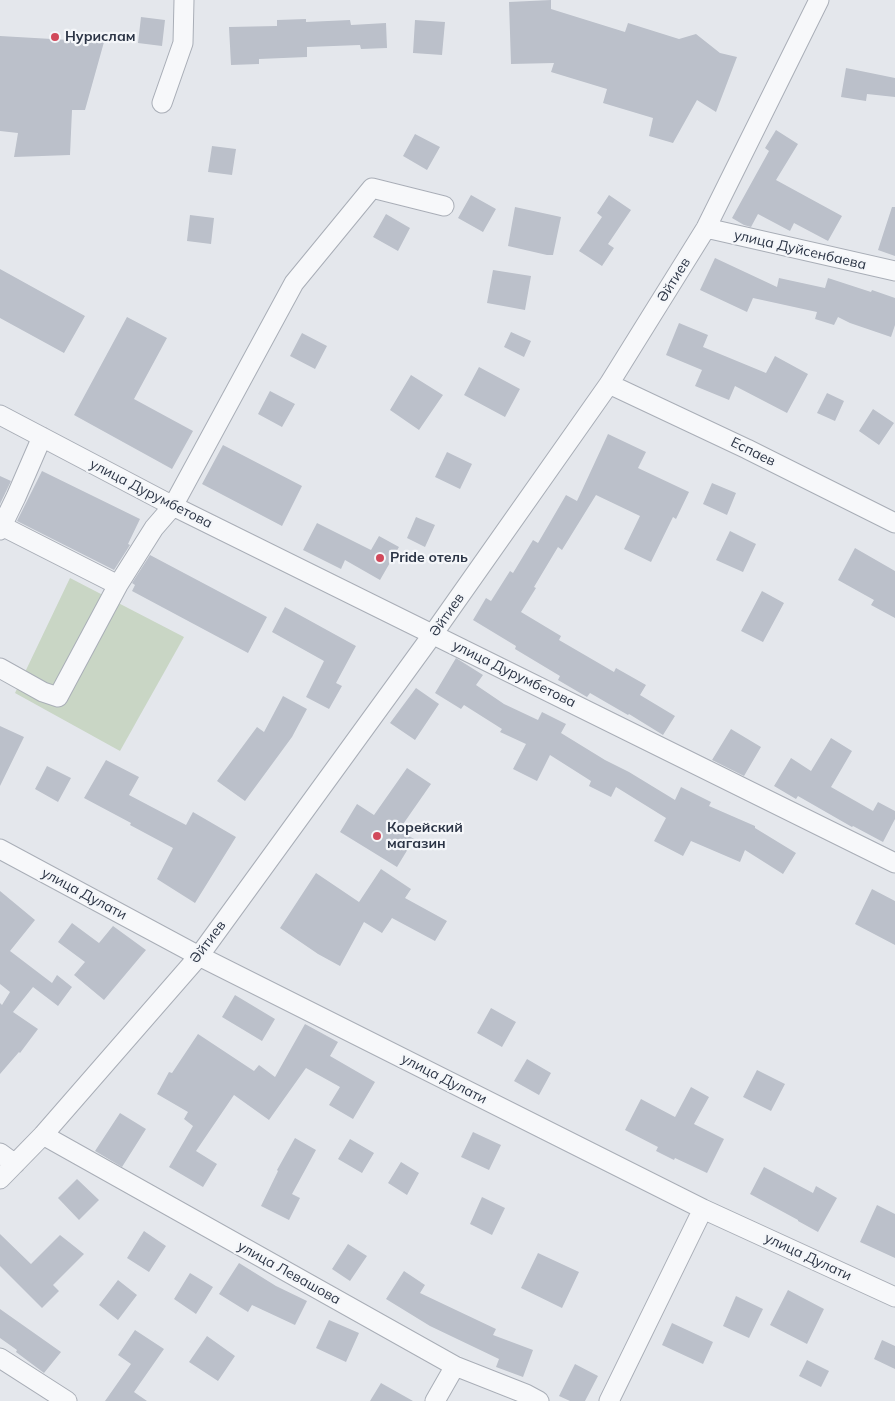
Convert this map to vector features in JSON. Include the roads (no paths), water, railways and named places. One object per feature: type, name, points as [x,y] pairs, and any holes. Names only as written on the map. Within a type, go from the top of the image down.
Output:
[{"type":"street","points":[[162,103],[183,43],[184,0]]},
{"type":"street","name":"Әйтиев","points":[[0,1179],[8,1159],[43,1135],[199,956],[433,634],[609,384],[706,228],[819,0]]},
{"type":"street","points":[[0,668],[43,692],[58,697],[118,585],[154,528],[173,506],[294,284],[372,188],[444,206]]},
{"type":"street","name":"улица Дуйсенбаева","points":[[706,228],[895,271]]},
{"type":"street","name":"Еспаев","points":[[609,384],[747,449],[895,523]]},
{"type":"street","name":"улица Дурумбетова","points":[[0,414],[173,506],[895,863]]},
{"type":"street","points":[[42,436],[1,528],[118,585]]},
{"type":"street","name":"улица Дулати","points":[[0,849],[199,956],[703,1209],[895,1297]]},
{"type":"street","name":"улица Левашова","points":[[43,1135],[455,1366],[539,1401]]},
{"type":"street","points":[[609,1401],[703,1209]]},
{"type":"street","points":[[0,1358],[67,1401]]},
{"type":"street","points":[[435,1401],[455,1366]]},
{"type":"place","name":"Нурислам","points":[[55,37]]},
{"type":"place","name":"Pride отель","points":[[380,558]]},
{"type":"place","name":"Корейский магазин","points":[[377,836]]}]
